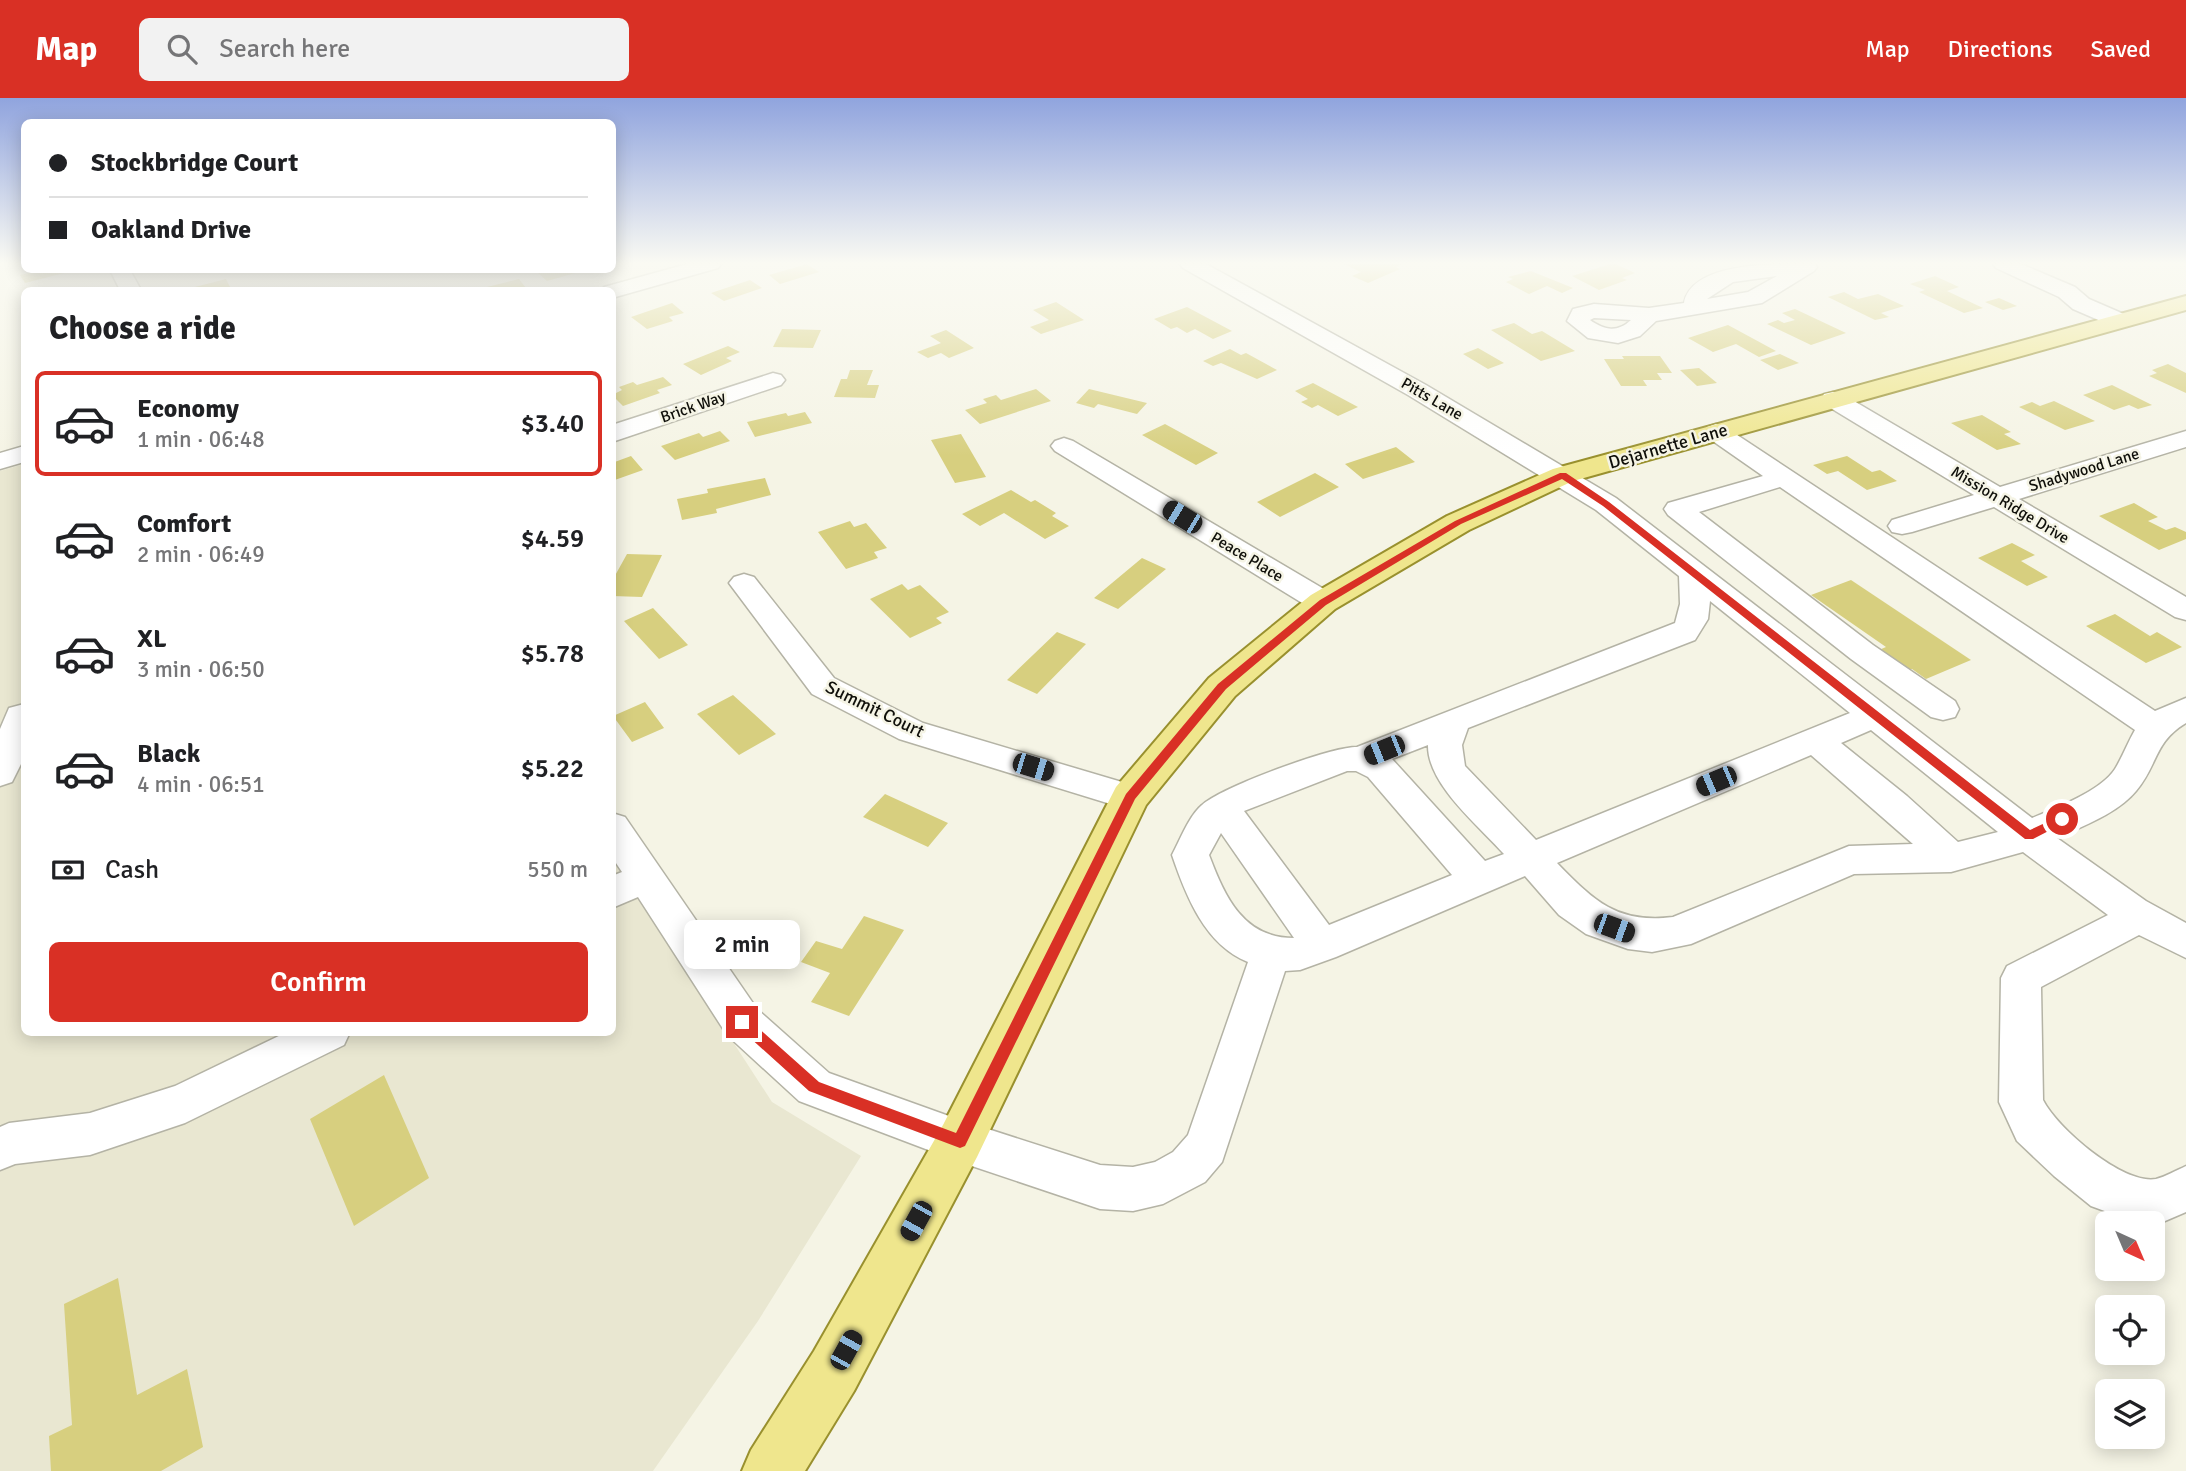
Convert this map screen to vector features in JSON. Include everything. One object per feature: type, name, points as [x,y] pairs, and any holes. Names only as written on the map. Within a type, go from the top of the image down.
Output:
[{"type":"main road","name":"Dejarnette Lane","points":[[772,1471],[834,1371],[960,1141],[1130,797],[1222,687],[1323,603],[1458,523],[1563,475],[2089,328]]},
{"type":"street","name":"Pitts Lane","points":[[1305,328],[1563,475],[1606,504],[2029,836],[2143,918],[2186,942]]},
{"type":"street","name":"Brick Way","points":[[616,433],[773,380]]},
{"type":"street","name":"Mission Ridge Drive","points":[[1833,400],[2186,610]]},
{"type":"street","points":[[1716,432],[2158,729]]},
{"type":"street","name":"Shadywood Lane","points":[[1902,526],[2186,439]]},
{"type":"street","name":"Peace Place","points":[[1064,446],[1323,603]]},
{"type":"street","points":[[0,461],[21,455]]},
{"type":"street","points":[[1784,478],[1678,509],[1862,652],[1942,709]]},
{"type":"street","points":[[1693,572],[1697,608],[1684,633],[1360,759],[1344,759],[1231,802],[1222,808],[1212,816],[1201,832],[1190,855],[1198,878],[1225,925],[1243,943],[1271,954],[1281,957],[1300,954],[1875,715]]},
{"type":"street","name":"Summit Court","points":[[744,583],[822,685],[911,730],[1130,797]]},
{"type":"street","points":[[1455,720],[1446,734],[1443,753],[1450,772],[1573,904],[1600,923],[1628,933],[1653,936],[1677,933],[1849,860],[1873,856],[1951,858],[2029,836],[2111,794],[2134,770],[2146,740],[2170,716],[2186,709]]},
{"type":"street","points":[[0,773],[21,721]]},
{"type":"street","points":[[1815,740],[1894,805],[1951,858]]},
{"type":"street","points":[[1360,759],[1380,768],[1479,880]]},
{"type":"street","points":[[1222,808],[1322,946]]},
{"type":"street","points":[[616,841],[629,885],[742,1022],[814,1087],[960,1141],[1100,1187],[1133,1189],[1163,1182],[1189,1167],[1206,1147],[1271,954]]},
{"type":"street","points":[[2143,918],[2127,923],[2021,978],[2021,1102],[2033,1126],[2070,1161],[2107,1190],[2132,1199],[2158,1202],[2186,1188]]},
{"type":"street","points":[[3,1145],[90,1134],[185,1103],[321,1036]]},
{"type":"shaded area","points":[[21,465],[21,1036],[616,1036],[616,862],[772,1102],[861,1156],[758,1321],[653,1471],[0,1471],[0,471]]},
{"type":"building","points":[[1032,328],[1059,328],[1041,334]]},
{"type":"building","points":[[1179,328],[1227,328],[1232,331],[1213,339],[1195,329],[1187,333]]},
{"type":"building","points":[[1522,328],[1532,334],[1542,331],[1575,351],[1541,361],[1491,330]]},
{"type":"building","points":[[1719,328],[1734,328],[1776,351],[1759,357],[1736,344],[1713,352],[1688,338]]},
{"type":"building","points":[[1776,328],[1836,328],[1846,333],[1811,345]]},
{"type":"building","points":[[782,329],[821,330],[813,348],[773,347]]},
{"type":"building","points":[[946,330],[974,348],[949,358],[941,353],[928,358],[917,352],[941,343],[930,336]]},
{"type":"building","points":[[728,346],[740,352],[726,358],[732,361],[701,375],[683,364]]},
{"type":"building","points":[[1478,348],[1504,363],[1488,369],[1463,354]]},
{"type":"building","points":[[1230,349],[1241,355],[1246,353],[1277,370],[1257,379],[1221,363],[1213,366],[1203,361]]},
{"type":"building","points":[[1780,354],[1799,363],[1778,370],[1760,360]]},
{"type":"building","points":[[1622,356],[1660,356],[1672,373],[1657,373],[1662,380],[1643,380],[1647,386],[1621,386],[1604,359],[1624,359]]},
{"type":"building","points":[[2168,364],[2186,373],[2186,393],[2149,376],[2157,373],[2152,370]]},
{"type":"building","points":[[1699,368],[1717,383],[1697,386],[1680,370]]},
{"type":"building","points":[[850,370],[873,370],[867,385],[879,385],[875,398],[834,397],[841,379],[847,379]]},
{"type":"building","points":[[663,377],[672,385],[657,390],[660,393],[623,406],[616,399],[616,393],[622,390],[619,387],[633,382],[637,385]]},
{"type":"building","points":[[1313,383],[1358,407],[1338,416],[1318,405],[1312,408],[1301,402],[1308,399],[1295,391]]},
{"type":"building","points":[[2112,385],[2152,405],[2138,409],[2129,405],[2114,410],[2083,395]]},
{"type":"building","points":[[1036,389],[1051,401],[980,424],[965,410],[987,403],[983,399],[996,395],[1001,400]]},
{"type":"building","points":[[1089,389],[1147,403],[1137,414],[1098,404],[1094,408],[1076,403]]},
{"type":"building","points":[[2054,401],[2095,421],[2065,430],[2019,407],[2032,402],[2040,406]]},
{"type":"building","points":[[805,412],[812,423],[755,437],[747,422],[786,413],[788,416]]},
{"type":"building","points":[[1982,415],[2011,432],[2004,434],[2021,444],[1997,450],[1951,423]]},
{"type":"building","points":[[1165,424],[1218,453],[1196,465],[1142,435]]},
{"type":"building","points":[[720,431],[730,441],[675,460],[661,446],[699,433],[703,437]]},
{"type":"building","points":[[961,434],[986,477],[955,483],[931,440]]},
{"type":"building","points":[[1396,447],[1415,462],[1363,479],[1345,464]]},
{"type":"building","points":[[631,456],[643,470],[616,480],[616,462]]},
{"type":"building","points":[[1847,456],[1872,472],[1880,470],[1897,481],[1867,490],[1838,471],[1827,474],[1813,465]]},
{"type":"building","points":[[1315,473],[1339,487],[1280,517],[1257,502]]},
{"type":"building","points":[[765,478],[771,495],[716,509],[717,513],[682,520],[677,499],[708,493],[707,489]]},
{"type":"building","points":[[1011,490],[1056,513],[1052,516],[1069,526],[1045,539],[1004,513],[980,526],[962,514]]},
{"type":"building","points":[[2134,503],[2158,517],[2148,521],[2166,530],[2175,527],[2186,532],[2186,539],[2159,550],[2099,516]]},
{"type":"building","points":[[850,521],[854,527],[866,523],[887,548],[874,552],[878,558],[846,569],[818,532]]},
{"type":"building","points":[[2012,543],[2035,555],[2021,561],[2048,577],[2027,586],[1978,558]]},
{"type":"building","points":[[627,554],[662,555],[642,597],[616,596],[616,574]]},
{"type":"building","points":[[1142,558],[1166,569],[1118,609],[1094,598]]},
{"type":"building","points":[[1851,580],[1971,660],[1926,679],[1912,669],[1901,674],[1872,653],[1886,647],[1811,595]]},
{"type":"building","points":[[902,584],[908,590],[920,585],[949,612],[936,618],[942,623],[910,638],[870,599]]},
{"type":"building","points":[[653,608],[688,645],[659,659],[624,621]]},
{"type":"building","points":[[2115,614],[2150,636],[2157,632],[2182,647],[2146,663],[2086,626]]},
{"type":"building","points":[[1057,632],[1086,644],[1037,694],[1007,680]]},
{"type":"building","points":[[733,695],[776,734],[739,755],[697,714]]},
{"type":"building","points":[[645,702],[664,728],[632,742],[616,720],[616,715]]},
{"type":"building","points":[[885,794],[948,823],[928,847],[863,817]]},
{"type":"building","points":[[864,916],[904,930],[849,1016],[811,1002],[830,973],[801,962],[816,941],[842,949]]},
{"type":"building","points":[[384,1075],[429,1178],[354,1226],[310,1119]]},
{"type":"building","points":[[118,1278],[137,1395],[187,1369],[203,1447],[161,1471],[51,1471],[49,1436],[72,1425],[64,1304]]},
{"type":"route","points":[[742,1022],[814,1087],[960,1141],[1130,797],[1222,687],[1323,603],[1458,523],[1563,475],[1606,504],[2029,836],[2062,819]]}]
